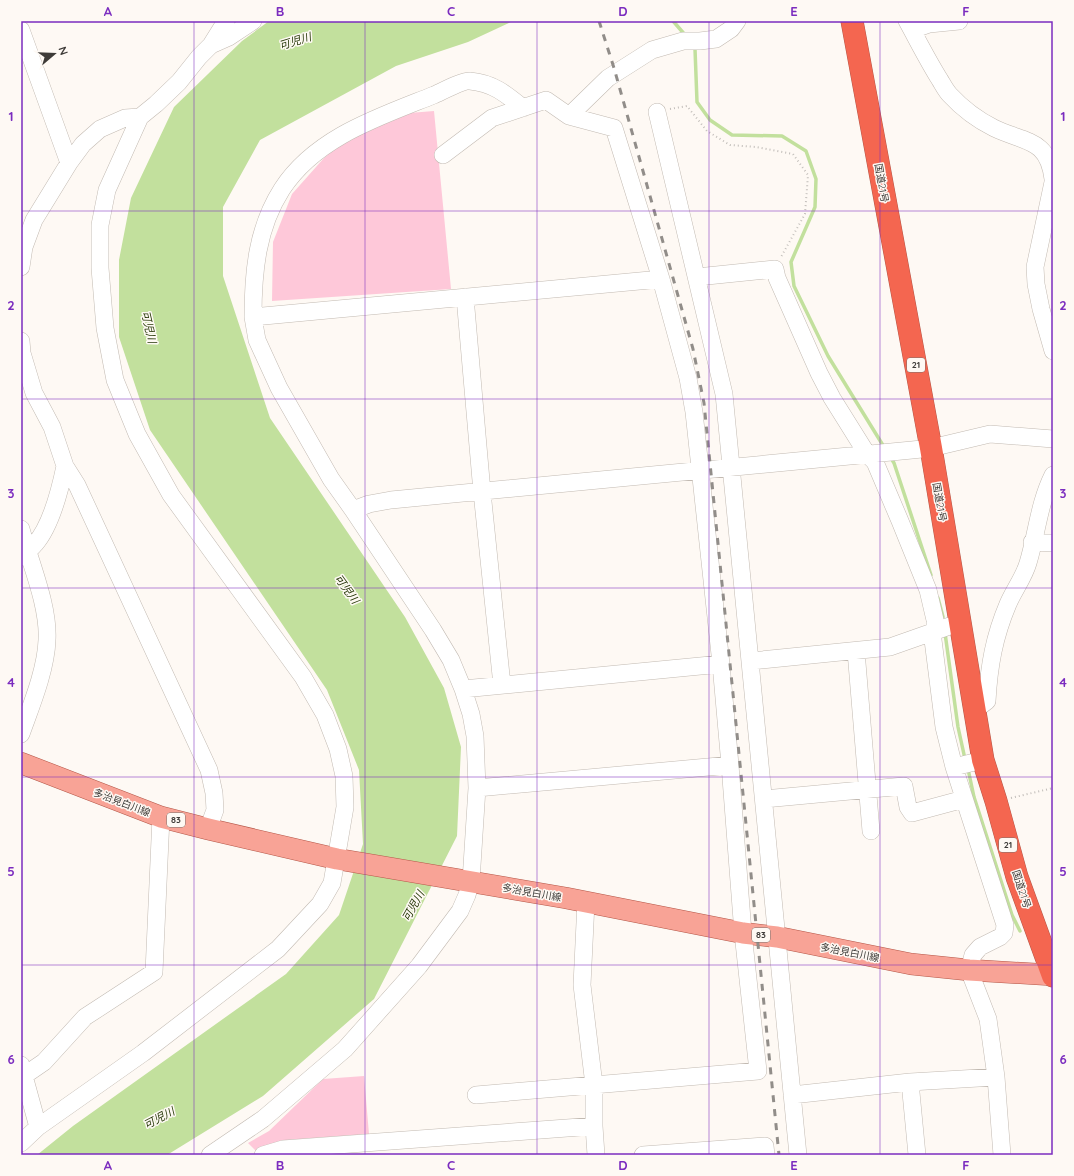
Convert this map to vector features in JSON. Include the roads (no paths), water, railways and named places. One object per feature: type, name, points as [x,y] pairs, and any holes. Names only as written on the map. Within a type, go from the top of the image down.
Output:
[{"type":"highway","name":"国道21号","points":[[852,21],[931,448],[983,760],[1017,878],[1053,975]]},
{"type":"main road","name":"多治見白川線","points":[[21,763],[161,817],[336,859],[471,881],[744,933],[777,937],[912,964],[969,970],[1053,975]]},
{"type":"street","points":[[21,1143],[38,1127],[143,1053],[278,949],[320,904],[332,883],[345,807],[344,776],[338,749],[325,715],[303,677],[171,495],[137,434],[115,380],[105,320],[100,268],[100,225],[107,190],[140,117],[179,82],[211,44],[226,21]]},
{"type":"street","points":[[211,44],[229,37],[253,21]]},
{"type":"street","points":[[569,116],[608,78],[652,50],[683,41],[716,39],[731,29],[737,21]]},
{"type":"street","points":[[959,21],[910,26],[933,69],[949,94],[968,112],[993,128],[1036,145],[1044,153],[1051,166],[1053,180],[1035,267],[1036,284],[1041,309],[1053,351]]},
{"type":"street","points":[[21,30],[69,163]]},
{"type":"street","points":[[210,1155],[263,1119],[345,1049],[419,966],[460,911],[471,881],[477,788],[475,736],[471,714],[463,689],[450,660],[433,630],[331,479],[279,388],[257,340],[253,317],[254,270],[263,228],[270,210],[294,172],[309,158],[336,138],[378,118],[469,80],[498,88],[523,108]]},
{"type":"street","points":[[443,155],[492,118],[546,100],[569,116],[614,128],[661,279],[688,378],[694,412],[721,664],[744,933],[758,1071],[476,1095]]},
{"type":"street","points":[[657,112],[724,394],[798,1155]]},
{"type":"street","points":[[21,267],[24,247],[34,220],[69,163],[83,144],[100,129],[125,118],[140,117]]},
{"type":"street","points":[[697,277],[774,269],[819,373],[832,398],[867,454],[875,462],[928,590],[935,620],[933,632],[944,727],[964,800],[1005,925],[1004,933],[1000,937],[980,947],[973,955],[969,970],[988,1019],[996,1077],[1002,1155]]},
{"type":"street","points":[[253,317],[661,279]]},
{"type":"street","points":[[465,297],[482,492],[502,685]]},
{"type":"street","points":[[21,341],[22,353],[34,393],[52,427],[65,466],[77,485],[209,770],[214,793],[215,810],[208,829]]},
{"type":"street","points":[[353,510],[369,504],[391,500],[931,448],[990,434],[1053,439]]},
{"type":"street","points":[[24,554],[36,543],[49,521],[61,486],[65,466]]},
{"type":"street","points":[[975,710],[987,701],[988,676],[993,647],[1008,604],[1028,564],[1045,491],[1053,475]]},
{"type":"street","points":[[21,529],[24,554],[45,608],[47,641],[41,674],[21,734]]},
{"type":"street","points":[[1032,542],[1053,543]]},
{"type":"street","points":[[751,661],[890,647],[961,622]]},
{"type":"street","points":[[856,651],[871,831]]},
{"type":"street","points":[[463,689],[721,664]]},
{"type":"street","points":[[954,767],[983,760]]},
{"type":"street","points":[[477,788],[730,765]]},
{"type":"street","points":[[764,799],[904,786],[908,807],[912,812],[964,800]]},
{"type":"street","points":[[38,1127],[23,1070],[44,1062],[85,1017],[154,972],[161,817]]},
{"type":"street","points":[[586,902],[582,985],[594,1085],[596,1155]]},
{"type":"street","points":[[792,1095],[910,1082],[996,1077]]},
{"type":"street","points":[[910,1082],[917,1155]]},
{"type":"street","points":[[263,1155],[283,1149],[385,1148],[594,1126]]},
{"type":"street","points":[[643,1155],[685,1154],[765,1146],[766,1155]]},
{"type":"water","name":"可児川","points":[[269,21],[513,21],[468,42],[396,66],[260,140],[223,207],[223,276],[270,418],[405,617],[444,688],[461,747],[457,836],[374,999],[263,1096],[167,1155],[37,1155],[73,1126],[286,974],[339,915],[363,844],[359,770],[327,690],[150,430],[119,337],[119,260],[131,198],[174,107],[242,41]]},
{"type":"waterway","points":[[673,21],[686,36]]},
{"type":"waterway","points":[[693,46],[695,49],[697,102],[710,120],[732,135],[782,136],[806,151],[816,179],[815,207],[791,262],[794,286],[828,356],[884,447]]},
{"type":"waterway","points":[[891,458],[894,463],[931,575]]},
{"type":"waterway","points":[[938,598],[943,617]]},
{"type":"waterway","points":[[945,633],[958,727],[965,759]]},
{"type":"waterway","points":[[968,769],[974,797],[1012,915],[1020,931]]},
{"type":"railway","points":[[599,21],[614,68],[693,349],[704,403],[779,1155]]}]
